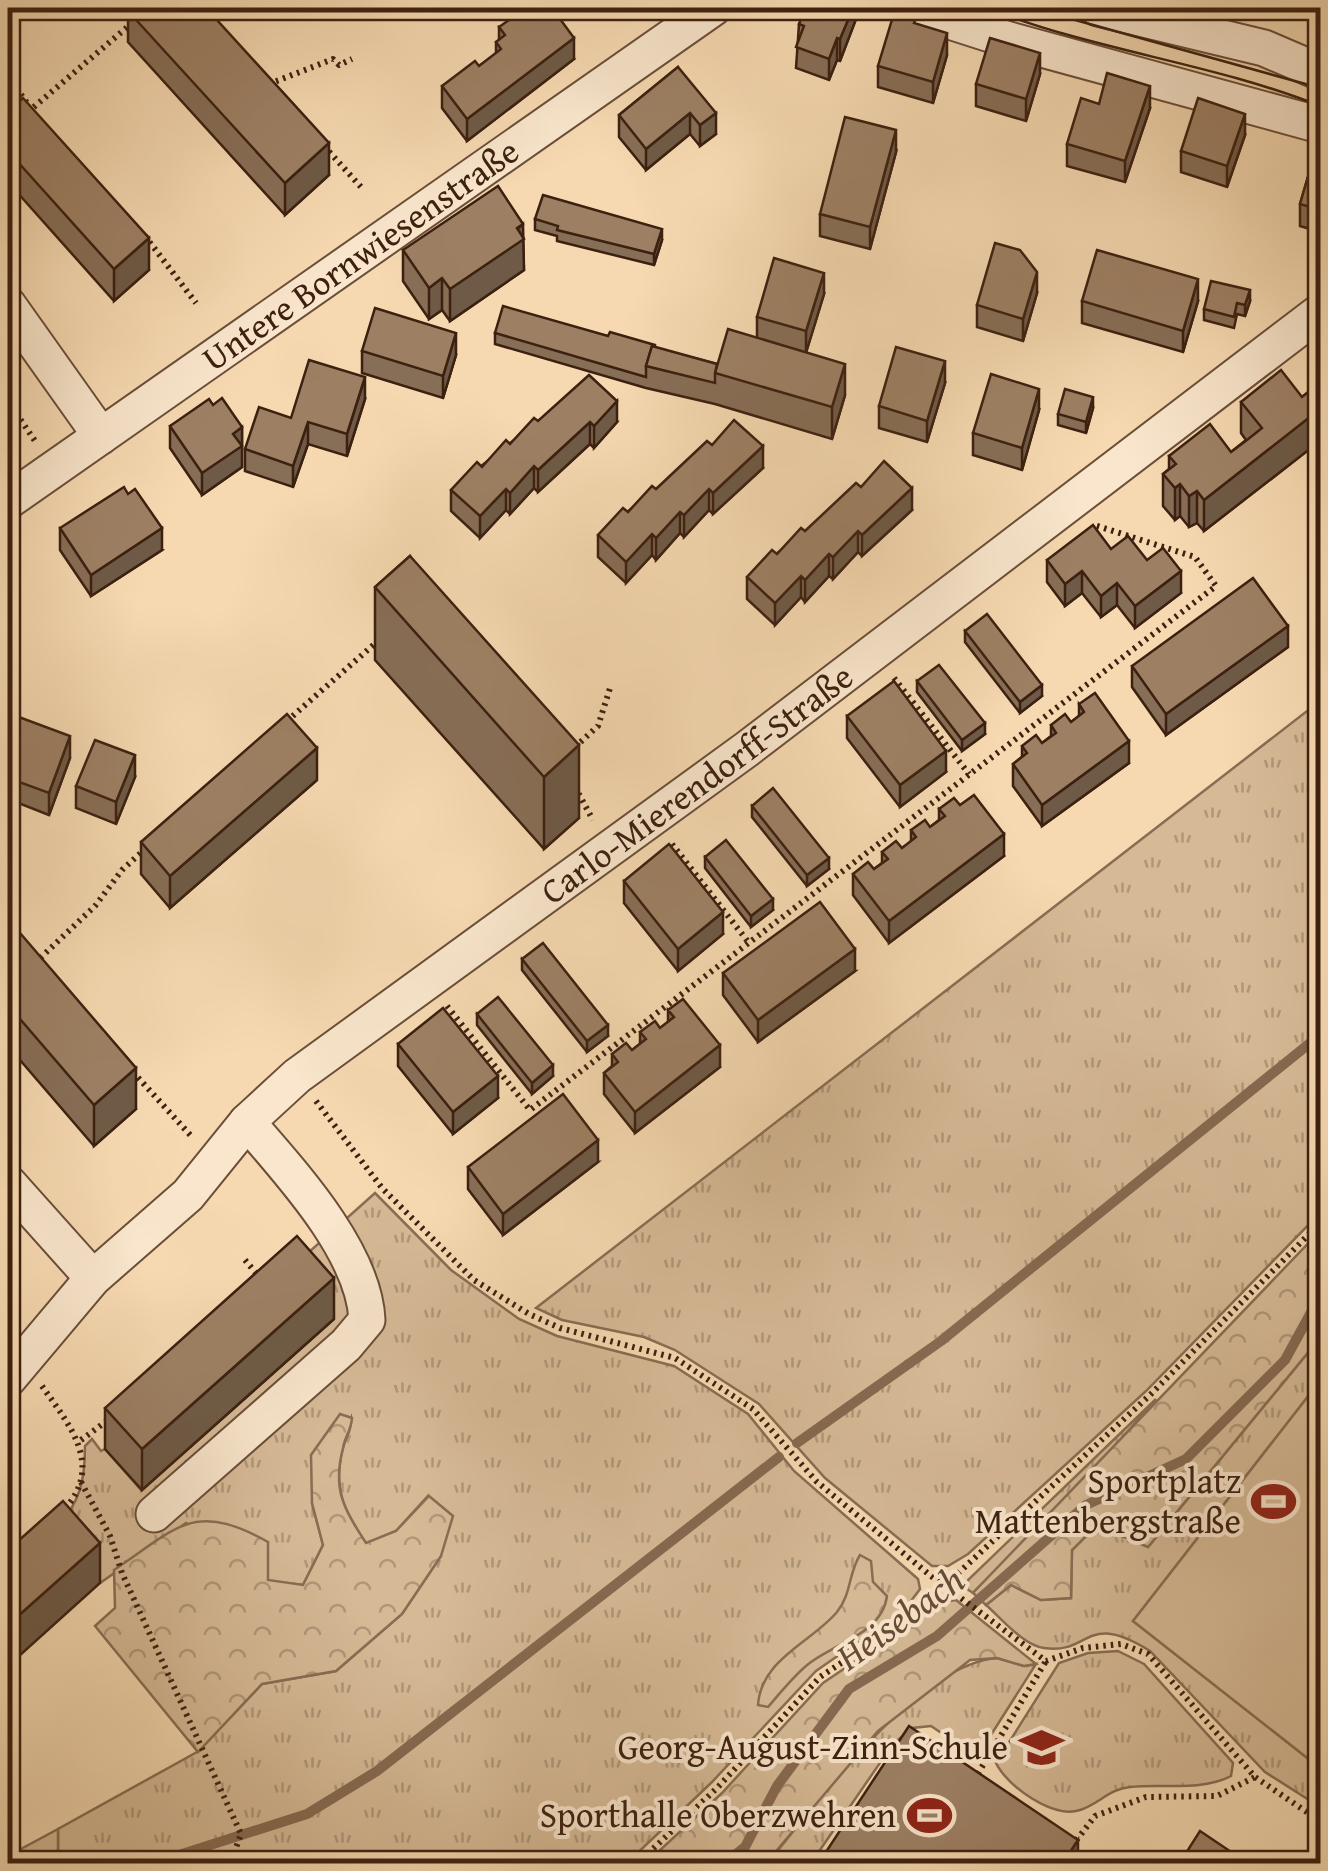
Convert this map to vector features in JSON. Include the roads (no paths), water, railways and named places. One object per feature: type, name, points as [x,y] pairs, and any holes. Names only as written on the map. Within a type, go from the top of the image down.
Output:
[{"type":"street","name":"Untere Bornwiesenstraße","points":[[8,501],[713,8]]},
{"type":"street","points":[[909,8],[1009,40],[1320,125]]},
{"type":"street","points":[[1098,8],[1264,48],[1320,72]]},
{"type":"street","points":[[8,305],[101,436]]},
{"type":"street","name":"Carlo-Mierendorff-Straße","points":[[13,1370],[93,1278],[188,1195],[247,1122],[297,1076],[653,819],[1060,514],[1320,312]]},
{"type":"street","points":[[154,1514],[346,1345],[367,1320],[366,1302],[322,1208],[247,1122]]},
{"type":"street","points":[[8,1183],[93,1278]]},
{"type":"waterway","points":[[797,1443],[941,1341],[1320,1035]]},
{"type":"waterway","name":"Heisebach","points":[[724,1864],[745,1847],[777,1786],[849,1689],[937,1636],[1086,1505],[1186,1459],[1285,1360],[1320,1296]]},
{"type":"waterway","points":[[151,1864],[307,1814],[377,1771],[779,1457]]},
{"type":"tram line","points":[[987,8],[1320,106]]},
{"type":"tram line","points":[[1032,8],[1320,88]]},
{"type":"place","name":"Sportplatz Mattenbergstraße","points":[[1274,1501]]},
{"type":"place","name":"Georg-August-Zinn-Schule","points":[[1041,1747]]},
{"type":"place","name":"Sporthalle Oberzwehren","points":[[929,1815]]}]
